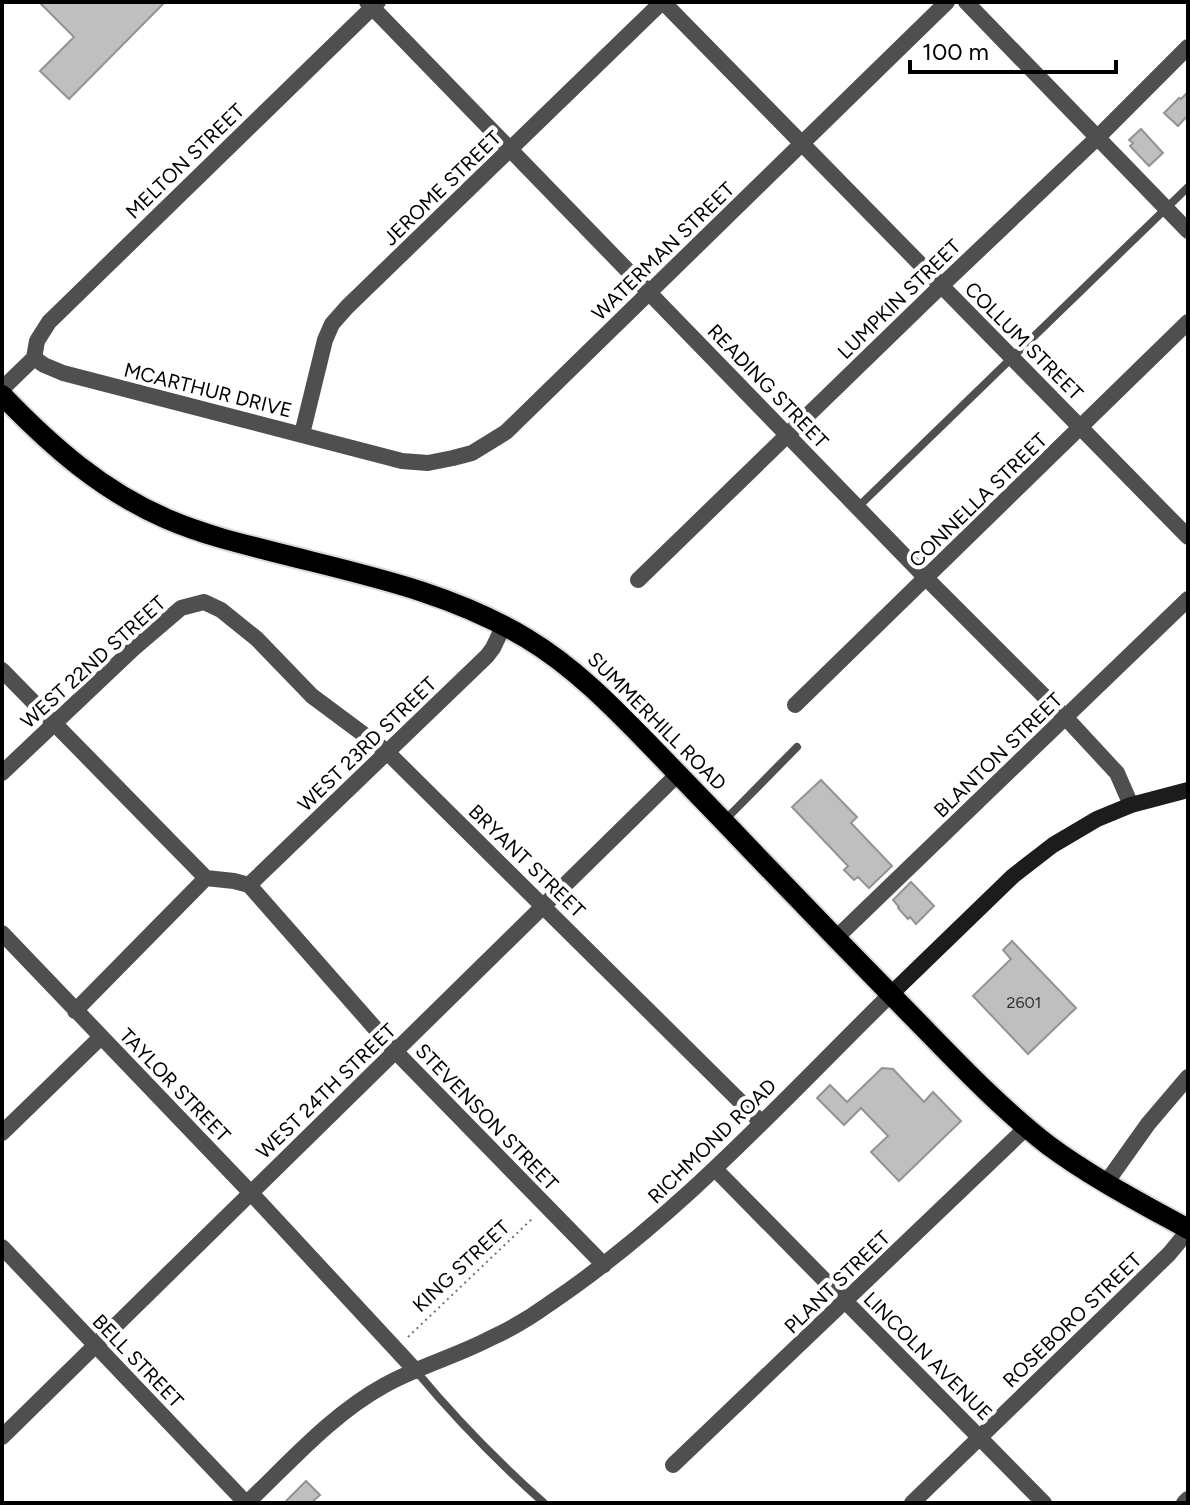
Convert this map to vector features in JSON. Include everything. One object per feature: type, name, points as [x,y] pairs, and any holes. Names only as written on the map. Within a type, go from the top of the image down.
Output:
[{"type":"main road","name":"SUMMERHILL ROAD","points":[[2,395],[77,466],[132,502],[167,519],[228,540],[437,595],[479,612],[547,651],[584,680],[678,774],[968,1074],[1027,1127],[1071,1160],[1188,1230]]},
{"type":"main road","name":"RICHMOND ROAD","points":[[891,994],[1013,876],[1039,855],[1080,829],[1131,805],[1188,790]]},
{"type":"street","name":"COLLUM STREET","points":[[663,2],[1188,537]]},
{"type":"street","name":"JEROME STREET","points":[[302,434],[325,340],[332,324],[663,2]]},
{"type":"street","name":"WATERMAN STREET","points":[[375,454],[428,463],[472,453],[506,432],[947,2]]},
{"type":"street","points":[[966,2],[1188,231]]},
{"type":"street","name":"READING STREET","points":[[372,4],[926,578],[1066,718],[1117,773],[1131,805]]},
{"type":"street","name":"MELTON STREET","points":[[34,358],[37,341],[49,322],[372,4]]},
{"type":"street","name":"LUMPKIN STREET","points":[[638,580],[1188,47]]},
{"type":"street","name":"CONNELLA STREET","points":[[795,705],[1188,322]]},
{"type":"street","points":[[2,389],[34,358]]},
{"type":"street","name":"MCARTHUR DRIVE","points":[[34,358],[63,373],[375,454]]},
{"type":"street","name":"BLANTON STREET","points":[[836,938],[1188,599]]},
{"type":"street","name":"WEST 22ND STREET","points":[[2,773],[181,608],[204,602],[221,610],[257,639]]},
{"type":"street","name":"WEST 23RD STREET","points":[[249,885],[487,656],[504,625]]},
{"type":"street","name":"BRYANT STREET","points":[[257,639],[312,696],[386,751],[761,1122]]},
{"type":"street","points":[[2,670],[206,878],[249,885]]},
{"type":"street","name":"WEST 24TH STREET","points":[[2,1437],[678,774]]},
{"type":"street","points":[[75,1011],[206,878]]},
{"type":"street","name":"STEVENSON STREET","points":[[249,885],[396,1052],[604,1265]]},
{"type":"street","name":"TAYLOR STREET","points":[[2,933],[416,1371]]},
{"type":"street","name":"RICHMOND ROAD","points":[[247,1503],[355,1403],[387,1384],[492,1338],[546,1306],[604,1265],[715,1169],[891,994]]},
{"type":"street","points":[[2,1133],[101,1037]]},
{"type":"street","points":[[1106,1183],[1148,1124],[1188,1077]]},
{"type":"street","name":"PLANT STREET","points":[[673,1465],[1027,1127]]},
{"type":"street","name":"LINCOLN AVENUE","points":[[715,1169],[1044,1503]]},
{"type":"street","name":"ROSEBORO STREET","points":[[912,1503],[1169,1254],[1188,1230]]},
{"type":"street","name":"BELL STREET","points":[[2,1247],[247,1503]]},
{"type":"lane","points":[[858,507],[1188,187]]},
{"type":"lane","points":[[724,821],[797,747]]},
{"type":"lane","points":[[416,1371],[444,1405],[544,1503]]},
{"type":"path","name":"KING STREET","points":[[396,1348],[546,1205]]},
{"type":"building","points":[[39,2],[165,2],[69,99],[40,71],[74,37]]},
{"type":"building","points":[[1188,92],[1188,115],[1178,126],[1164,113]]},
{"type":"building","points":[[1141,129],[1163,153],[1149,166],[1130,146],[1133,143],[1129,140]]},
{"type":"building","points":[[821,780],[857,817],[851,823],[892,866],[869,888],[858,877],[854,880],[844,870],[848,866],[792,807]]},
{"type":"building","points":[[911,882],[934,906],[916,924],[893,900]]},
{"type":"building","points":[[1012,941],[1076,1008],[1028,1054],[973,996],[1011,959],[1003,950]]},
{"type":"building","points":[[882,1068],[893,1069],[924,1102],[933,1092],[961,1121],[899,1181],[871,1152],[888,1136],[861,1108],[844,1125],[817,1098],[830,1085],[847,1102]]},
{"type":"building","points":[[306,1481],[320,1495],[311,1503],[284,1503]]}]
